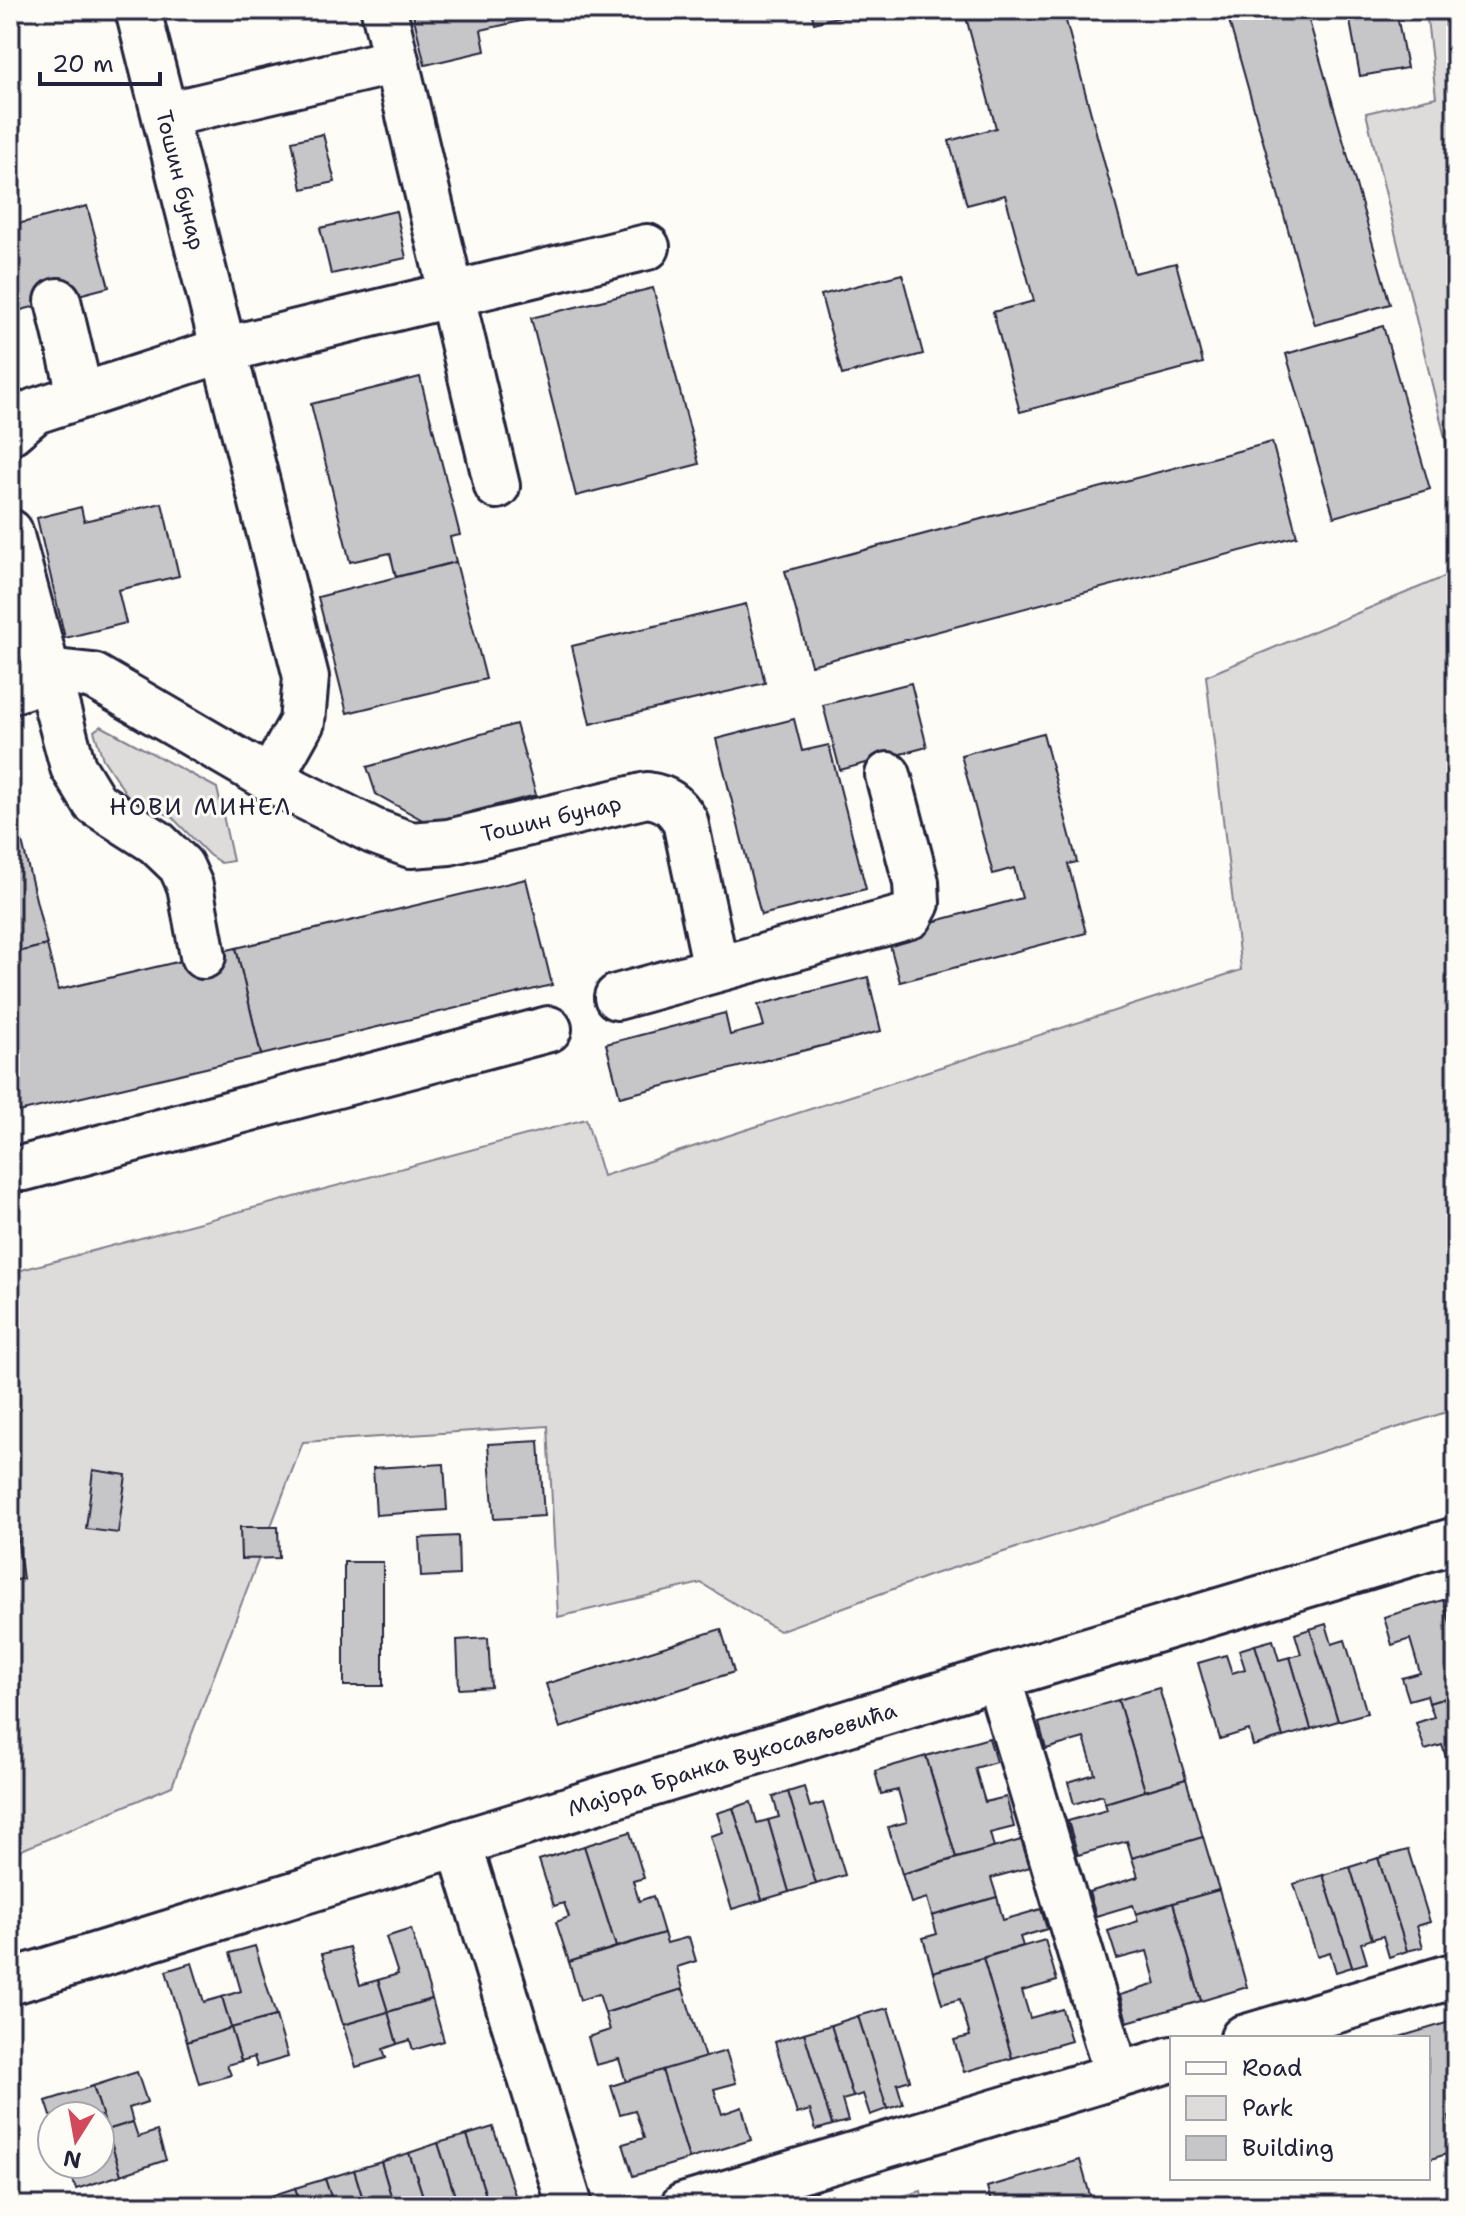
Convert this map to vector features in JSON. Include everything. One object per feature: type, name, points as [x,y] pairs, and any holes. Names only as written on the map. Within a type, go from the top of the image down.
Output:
[{"type":"street","name":"Тошин бунар","points":[[138,10],[306,677],[302,722],[270,779]]},
{"type":"street","points":[[384,10],[497,486]]},
{"type":"street","points":[[165,115],[396,61]]},
{"type":"street","points":[[10,432],[35,411],[223,350],[647,247]]},
{"type":"street","points":[[58,301],[80,394]]},
{"type":"street","points":[[10,532],[29,684],[95,803],[156,842],[181,866],[190,886],[203,956]]},
{"type":"street","name":"Тошин бунар","points":[[29,684],[77,672],[93,676],[270,779],[373,831],[411,845],[449,842],[638,797],[663,798],[677,807],[685,821],[716,969]]},
{"type":"street","points":[[617,997],[910,916],[917,903],[916,882],[888,775]]},
{"type":"street","points":[[10,1168],[24,1168],[549,1029]]},
{"type":"street","name":"Мајора Бранка Вукосављевића","points":[[10,1982],[998,1677],[1456,1540]]},
{"type":"street","points":[[998,1677],[1117,2075]]},
{"type":"street","points":[[459,1843],[570,2206]]},
{"type":"street","points":[[1250,2036],[1456,1975]]},
{"type":"street","points":[[683,2206],[1170,2060]]},
{"type":"green space","points":[[1426,10],[1456,10],[1456,483],[1366,113],[1436,97]]},
{"type":"green space","points":[[1456,572],[1456,1409],[934,1574],[779,1631],[701,1583],[558,1617],[548,1426],[303,1442],[172,1786],[10,1855],[10,1273],[586,1119],[603,1176],[1241,970],[1206,676]]},
{"type":"green space","points":[[101,726],[217,788],[233,861],[221,863],[171,816],[129,798],[103,759],[94,731]]},
{"type":"green space","points":[[921,2191],[925,2206],[867,2206]]},
{"type":"building","points":[[412,10],[547,10],[548,15],[481,30],[485,51],[425,65]]},
{"type":"building","points":[[811,10],[863,10],[814,23]]},
{"type":"building","points":[[964,10],[1063,10],[1134,273],[1176,263],[1203,363],[1020,412],[993,312],[1034,301],[1005,195],[967,205],[949,141],[996,128]]},
{"type":"building","points":[[1226,10],[1306,10],[1390,304],[1315,325]]},
{"type":"building","points":[[1348,10],[1396,10],[1407,68],[1360,76]]},
{"type":"building","points":[[323,134],[335,182],[302,189],[292,141]]},
{"type":"building","points":[[87,206],[109,287],[10,313],[10,226]]},
{"type":"building","points":[[396,211],[406,258],[331,274],[320,228]]},
{"type":"building","points":[[902,274],[923,354],[842,375],[821,295]]},
{"type":"building","points":[[653,288],[699,464],[576,496],[531,318]]},
{"type":"building","points":[[1383,326],[1430,489],[1334,517],[1286,354]]},
{"type":"building","points":[[420,377],[460,535],[450,537],[456,562],[396,577],[390,553],[350,562],[311,404]]},
{"type":"building","points":[[1272,442],[1297,536],[811,665],[785,571]]},
{"type":"building","points":[[162,503],[179,576],[118,590],[126,623],[65,638],[37,518],[81,507],[84,521]]},
{"type":"building","points":[[456,562],[486,679],[347,713],[318,597]]},
{"type":"building","points":[[746,604],[765,683],[590,724],[572,646]]},
{"type":"building","points":[[911,683],[927,747],[840,770],[823,705]]},
{"type":"building","points":[[794,719],[802,751],[829,745],[866,889],[761,915],[716,739]]},
{"type":"building","points":[[516,724],[536,795],[428,823],[376,794],[367,767]]},
{"type":"building","points":[[1043,733],[1077,862],[1068,864],[1086,933],[900,982],[887,934],[1022,898],[1014,868],[993,874],[961,755]]},
{"type":"building","points":[[10,792],[47,945],[10,954]]},
{"type":"building","points":[[526,879],[552,985],[261,1055],[236,948]]},
{"type":"building","points":[[47,945],[58,990],[236,948],[261,1055],[10,1114],[10,954]]},
{"type":"building","points":[[868,977],[881,1031],[620,1097],[606,1044],[725,1013],[730,1035],[764,1026],[758,1005]]},
{"type":"building","points":[[539,1441],[544,1516],[494,1519],[488,1444]]},
{"type":"building","points":[[444,1464],[447,1510],[376,1515],[373,1468]]},
{"type":"building","points":[[93,1470],[126,1475],[118,1533],[86,1529]]},
{"type":"building","points":[[10,1512],[14,1512],[23,1579],[10,1581]]},
{"type":"building","points":[[240,1527],[278,1527],[279,1558],[241,1559]]},
{"type":"building","points":[[458,1536],[459,1575],[421,1577],[419,1538]]},
{"type":"building","points":[[344,1562],[383,1562],[383,1686],[344,1686]]},
{"type":"building","points":[[1456,1596],[1456,1643],[1443,1600]]},
{"type":"building","points":[[1443,1600],[1456,1643],[1456,1695],[1429,1703],[1427,1695],[1409,1700],[1402,1678],[1420,1673],[1410,1639],[1392,1645],[1384,1617]]},
{"type":"building","points":[[1326,1624],[1332,1644],[1345,1640],[1367,1713],[1338,1721],[1310,1629]]},
{"type":"building","points":[[721,1629],[734,1672],[560,1728],[546,1684]]},
{"type":"building","points":[[1310,1629],[1338,1721],[1311,1729],[1290,1657],[1301,1654],[1295,1634]]},
{"type":"building","points":[[488,1638],[491,1687],[459,1689],[457,1640]]},
{"type":"building","points":[[1273,1640],[1279,1660],[1290,1657],[1311,1729],[1283,1737],[1255,1645]]},
{"type":"building","points":[[1255,1645],[1283,1737],[1253,1746],[1249,1730],[1220,1739],[1198,1663],[1226,1655],[1232,1673],[1245,1669],[1239,1650]]},
{"type":"building","points":[[1159,1688],[1186,1779],[1145,1791],[1118,1700]]},
{"type":"building","points":[[1456,1695],[1456,1758],[1447,1760],[1442,1745],[1425,1750],[1416,1723],[1434,1717],[1429,1703]]},
{"type":"building","points":[[1118,1700],[1145,1791],[1105,1803],[1102,1795],[1074,1804],[1068,1782],[1095,1774],[1084,1738],[1046,1749],[1039,1723]]},
{"type":"building","points":[[989,1738],[996,1762],[975,1768],[985,1802],[1006,1797],[1014,1827],[990,1833],[994,1848],[956,1858],[926,1756]]},
{"type":"building","points":[[926,1756],[956,1858],[902,1874],[888,1827],[907,1822],[898,1790],[881,1794],[875,1771]]},
{"type":"building","points":[[1456,1758],[1456,1790],[1447,1760]]},
{"type":"building","points":[[1186,1779],[1203,1837],[1132,1858],[1127,1841],[1078,1855],[1068,1821],[1107,1810],[1105,1803]]},
{"type":"building","points":[[804,1787],[810,1807],[823,1803],[845,1875],[816,1884],[788,1792]]},
{"type":"building","points":[[788,1792],[816,1884],[789,1892],[768,1820],[779,1817],[773,1797]]},
{"type":"building","points":[[751,1802],[757,1823],[768,1820],[789,1892],[762,1900],[733,1808]]},
{"type":"building","points":[[733,1808],[762,1900],[732,1909],[710,1836],[723,1832],[717,1813]]},
{"type":"building","points":[[630,1832],[644,1878],[633,1881],[639,1901],[653,1896],[664,1933],[616,1947],[584,1846]]},
{"type":"building","points":[[1203,1837],[1219,1890],[1136,1914],[1133,1905],[1096,1916],[1089,1892],[1138,1877],[1132,1858]]},
{"type":"building","points":[[1021,1840],[1030,1867],[991,1878],[997,1897],[932,1916],[927,1898],[911,1903],[902,1874]]},
{"type":"building","points":[[584,1846],[616,1947],[569,1962],[556,1922],[569,1917],[564,1903],[554,1906],[539,1860]]},
{"type":"building","points":[[1408,1850],[1430,1922],[1417,1926],[1423,1947],[1407,1951],[1378,1858]]},
{"type":"building","points":[[1378,1858],[1407,1951],[1389,1957],[1383,1936],[1372,1939],[1350,1867]]},
{"type":"building","points":[[1350,1867],[1372,1939],[1361,1943],[1367,1963],[1352,1967],[1323,1875]]},
{"type":"building","points":[[1323,1875],[1352,1967],[1336,1972],[1330,1952],[1317,1956],[1294,1884]]},
{"type":"building","points":[[1219,1890],[1247,1987],[1201,2001],[1173,1903]]},
{"type":"building","points":[[997,1897],[1003,1920],[1041,1909],[1047,1929],[1020,1937],[1023,1946],[933,1972],[923,1938],[937,1934],[932,1916]]},
{"type":"building","points":[[1173,1903],[1201,2001],[1127,2022],[1120,1995],[1156,1984],[1147,1951],[1117,1959],[1108,1931],[1138,1921],[1136,1914]]},
{"type":"building","points":[[411,1929],[432,1999],[388,2012],[378,1980],[398,1974],[386,1937]]},
{"type":"building","points":[[664,1933],[667,1943],[689,1937],[696,1961],[677,1967],[683,1989],[605,2013],[599,1994],[580,2000],[569,1962]]},
{"type":"building","points":[[1045,1940],[1057,1981],[1022,1991],[1030,2018],[1062,2009],[1071,2041],[1012,2058],[983,1958]]},
{"type":"building","points":[[255,1946],[276,2016],[231,2028],[222,1997],[241,1991],[230,1953]]},
{"type":"building","points":[[349,1947],[360,1985],[378,1980],[388,2012],[343,2025],[322,1954]]},
{"type":"building","points":[[983,1958],[1012,2058],[964,2072],[954,2040],[970,2036],[960,1999],[942,2004],[933,1972]]},
{"type":"building","points":[[192,1963],[204,2002],[222,1997],[231,2028],[187,2042],[166,1971]]},
{"type":"building","points":[[683,1989],[705,2058],[626,2082],[619,2059],[596,2065],[588,2037],[610,2030],[605,2013]]},
{"type":"building","points":[[432,1999],[444,2041],[413,2050],[410,2040],[397,2044],[388,2012]]},
{"type":"building","points":[[888,2008],[910,2080],[897,2084],[903,2104],[887,2109],[858,2016]]},
{"type":"building","points":[[388,2012],[397,2044],[383,2049],[386,2058],[356,2067],[343,2025]]},
{"type":"building","points":[[276,2016],[288,2057],[257,2066],[254,2057],[241,2061],[231,2028]]},
{"type":"building","points":[[858,2016],[887,2109],[870,2115],[863,2094],[853,2097],[831,2025]]},
{"type":"building","points":[[1456,2020],[1456,2115],[1449,2117],[1456,2151],[1430,2159],[1430,2036],[1403,2036]]},
{"type":"building","points":[[831,2025],[853,2097],[842,2100],[848,2121],[832,2125],[804,2033]]},
{"type":"building","points":[[231,2028],[241,2061],[227,2065],[231,2075],[199,2084],[187,2042]]},
{"type":"building","points":[[804,2033],[832,2125],[816,2130],[810,2110],[797,2114],[775,2042]]},
{"type":"building","points":[[10,2051],[21,2083],[10,2087]]},
{"type":"building","points":[[726,2051],[736,2083],[714,2089],[722,2114],[742,2107],[751,2140],[689,2159],[662,2070]]},
{"type":"building","points":[[662,2070],[689,2159],[633,2176],[623,2144],[644,2138],[635,2110],[620,2114],[611,2086]]},
{"type":"building","points":[[137,2072],[147,2102],[129,2108],[133,2122],[116,2127],[116,2100],[97,2100],[93,2086]]},
{"type":"building","points":[[93,2086],[97,2100],[49,2100]]},
{"type":"building","points":[[133,2122],[138,2137],[157,2131],[166,2160],[121,2175],[116,2159],[116,2127]]},
{"type":"building","points":[[493,2127],[516,2198],[505,2202],[506,2206],[489,2206],[467,2135]]},
{"type":"building","points":[[467,2135],[489,2206],[458,2206],[438,2143]]},
{"type":"building","points":[[438,2143],[458,2206],[426,2206],[409,2153]]},
{"type":"building","points":[[409,2153],[426,2206],[394,2206],[381,2162]]},
{"type":"building","points":[[116,2159],[121,2175],[116,2177]]},
{"type":"building","points":[[1080,2160],[1093,2206],[992,2206],[987,2187]]},
{"type":"building","points":[[381,2162],[394,2206],[365,2206],[354,2170]]},
{"type":"building","points":[[354,2170],[365,2206],[334,2206],[325,2179]]},
{"type":"building","points":[[325,2179],[334,2206],[301,2206],[295,2188]]},
{"type":"building","points":[[73,2180],[105,2180],[76,2189]]},
{"type":"building","points":[[295,2188],[301,2206],[271,2206],[268,2197]]},
{"type":"building","points":[[268,2197],[271,2206],[241,2206],[241,2205]]},
{"type":"district","name":"НОВИ МИНЕЛ","points":[[201,807]]}]
